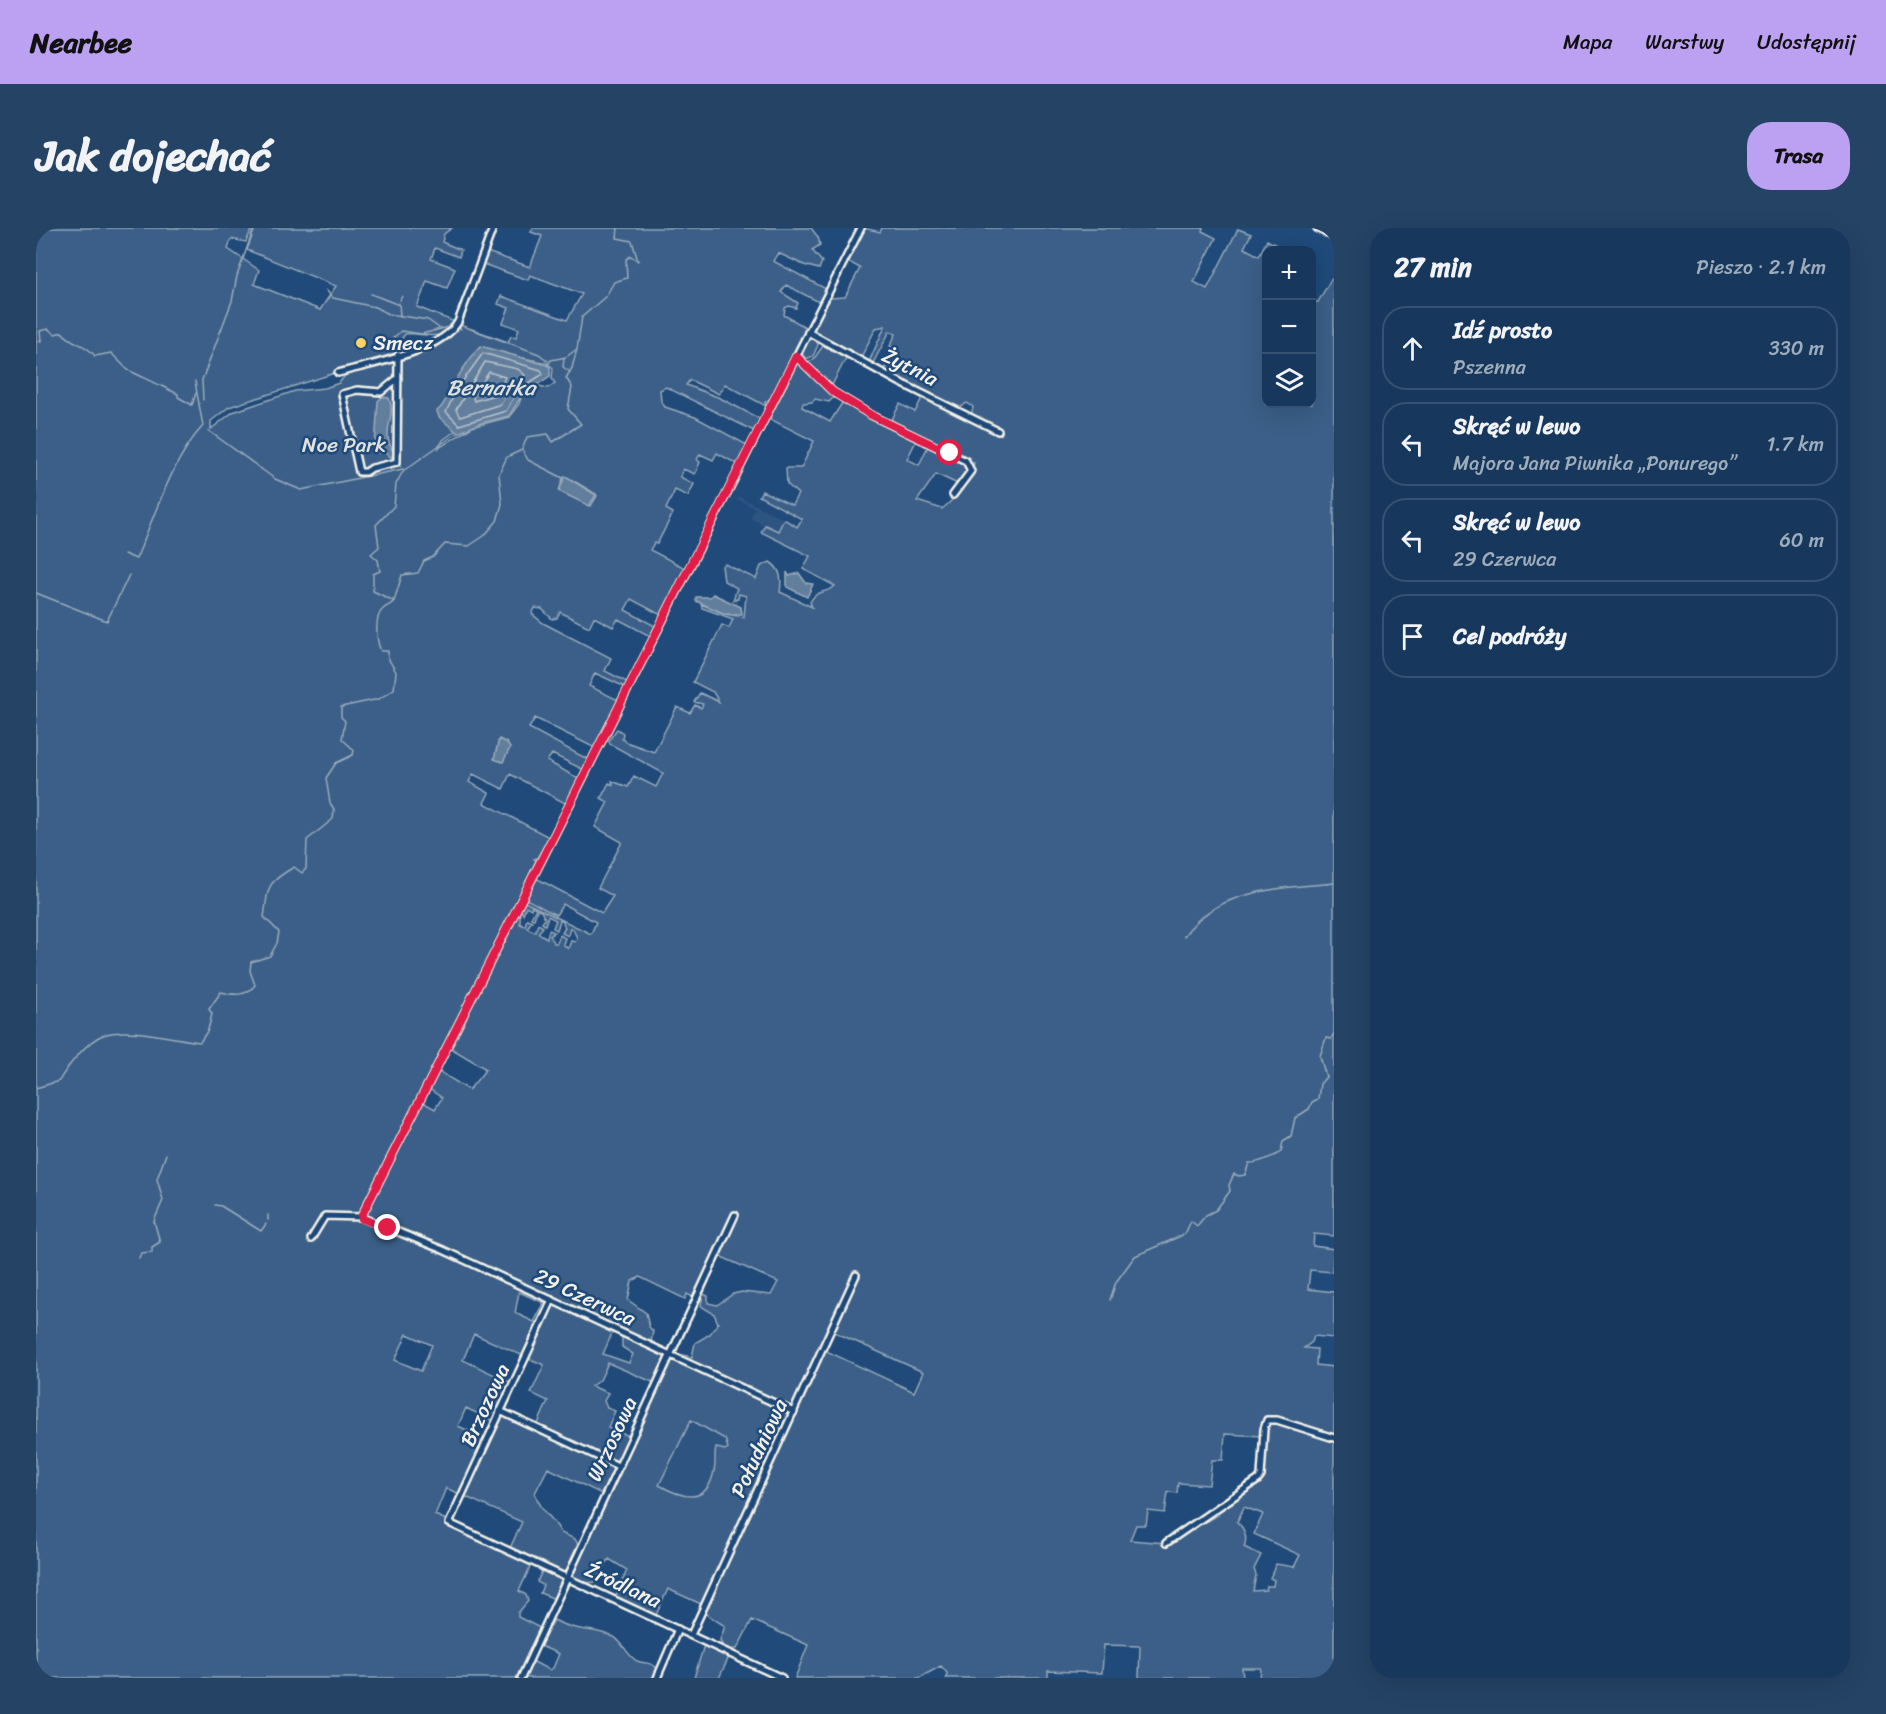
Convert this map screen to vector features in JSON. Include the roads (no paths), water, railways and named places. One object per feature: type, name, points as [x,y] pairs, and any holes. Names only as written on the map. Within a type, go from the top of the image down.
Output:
[{"type":"street","points":[[341,373],[438,341],[456,326],[493,228]]},
{"type":"street","points":[[361,1217],[861,228]]},
{"type":"street","points":[[1317,228],[1334,237]]},
{"type":"street","name":"Żytnia","points":[[808,332],[901,383],[998,430]]},
{"type":"street","points":[[398,378],[381,392],[357,390],[342,394],[359,472],[397,462],[400,354]]},
{"type":"street","points":[[796,356],[833,392],[871,415],[966,461],[971,469],[953,495]]},
{"type":"street","name":"29 Czerwca","points":[[311,1239],[325,1215],[361,1217],[443,1250],[794,1412]]},
{"type":"street","name":"Wrzosowa","points":[[521,1678],[735,1215]]},
{"type":"street","name":"Południowa","points":[[691,1635],[856,1275]]},
{"type":"street","name":"Brzozowa","points":[[449,1524],[552,1300]]},
{"type":"street","points":[[500,1411],[618,1466]]},
{"type":"street","points":[[1166,1543],[1258,1480],[1262,1470],[1264,1429],[1267,1420],[1276,1420],[1334,1438]]},
{"type":"street","name":"Źródlana","points":[[449,1524],[782,1678]]},
{"type":"street","points":[[657,1678],[678,1629]]},
{"type":"water","name":"Bernatka","points":[[481,346],[547,365],[550,367],[550,376],[522,395],[509,416],[481,423],[458,433],[439,417],[437,411],[444,403],[465,365]]},
{"type":"water","points":[[382,397],[389,398],[391,403],[388,439],[395,455],[391,457],[385,452],[378,453],[375,445],[378,401]]},
{"type":"water","points":[[565,476],[596,495],[589,506],[559,491]]},
{"type":"water","points":[[787,572],[789,576],[799,573],[806,583],[813,584],[807,597],[787,587]]},
{"type":"water","points":[[713,594],[741,607],[742,614],[725,614],[696,601],[696,597],[710,597]]},
{"type":"water","points":[[499,739],[507,743],[510,748],[503,762],[494,759]]},
{"type":"waterway","points":[[203,400],[202,380],[232,301],[237,276],[254,228]]},
{"type":"waterway","name":"Bernatka","points":[[547,366],[551,360],[566,357],[577,349],[582,317],[606,296],[614,282],[627,278],[626,259],[631,256],[638,261],[632,241],[617,238],[618,228]]},
{"type":"waterway","points":[[326,290],[333,298],[375,307],[389,314],[428,320],[439,328]]},
{"type":"waterway","points":[[371,294],[399,305]]},
{"type":"waterway","points":[[400,300],[402,296]]},
{"type":"waterway","points":[[399,303],[400,316]]},
{"type":"waterway","points":[[393,338],[401,331],[422,334],[452,326]]},
{"type":"waterway","points":[[36,342],[41,341],[40,331],[48,329],[55,334],[62,332],[95,356],[111,353],[128,370],[178,394],[178,397],[192,405],[196,393]]},
{"type":"waterway","points":[[471,329],[539,354],[548,361]]},
{"type":"waterway","name":"Bernatka","points":[[36,1088],[59,1081],[84,1048],[103,1035],[138,1032],[200,1042],[208,1030],[212,1014],[209,1009],[221,992],[235,994],[248,992],[255,985],[250,971],[251,962],[270,956],[277,943],[279,932],[264,917],[270,887],[273,882],[294,867],[302,873],[306,869],[307,840],[333,819],[334,809],[330,803],[326,778],[336,763],[353,755],[354,750],[342,739],[345,721],[341,717],[341,707],[379,699],[394,689],[396,672],[388,658],[388,651],[381,651],[378,641],[377,623],[380,613],[394,601],[402,575],[418,573],[424,561],[433,557],[445,544],[469,546],[484,536],[497,521],[502,504],[499,474],[507,457],[522,450],[527,437],[548,434],[553,442],[581,424],[568,409],[572,387],[566,378],[572,368],[577,349]]},
{"type":"waterway","points":[[564,358],[563,367],[570,372]]},
{"type":"waterway","points":[[124,554],[136,559],[173,472],[203,426],[195,381]]},
{"type":"waterway","points":[[209,431],[275,479],[301,490],[403,469]]},
{"type":"waterway","points":[[394,601],[373,591],[373,574],[380,571],[378,560],[371,554],[379,547],[376,525],[394,506],[396,484],[403,471],[457,433]]},
{"type":"waterway","points":[[523,451],[528,460],[563,478]]},
{"type":"waterway","points":[[36,593],[107,621],[129,575]]},
{"type":"waterway","points":[[1184,936],[1198,920],[1214,908],[1232,900],[1272,890],[1334,883]]},
{"type":"waterway","points":[[1110,1300],[1116,1282],[1135,1256],[1185,1234],[1191,1221],[1197,1226],[1206,1215],[1216,1210],[1230,1191],[1229,1185],[1234,1174],[1245,1175],[1249,1163],[1270,1158],[1281,1152],[1283,1141],[1291,1136],[1295,1118],[1309,1109],[1312,1102],[1318,1099],[1320,1084],[1326,1077],[1320,1056],[1326,1038],[1331,1039],[1334,1033]]},
{"type":"waterway","points":[[139,1258],[141,1253],[152,1252],[152,1247],[160,1242],[154,1221],[163,1200],[157,1179],[166,1154]]},
{"type":"waterway","points":[[215,1205],[221,1206],[261,1231],[266,1224]]},
{"type":"waterway","points":[[268,1215],[268,1220]]},
{"type":"place","name":"Smecz","points":[[361,343]]},
{"type":"park label","name":"Noe Park","points":[[344,445]]}]
